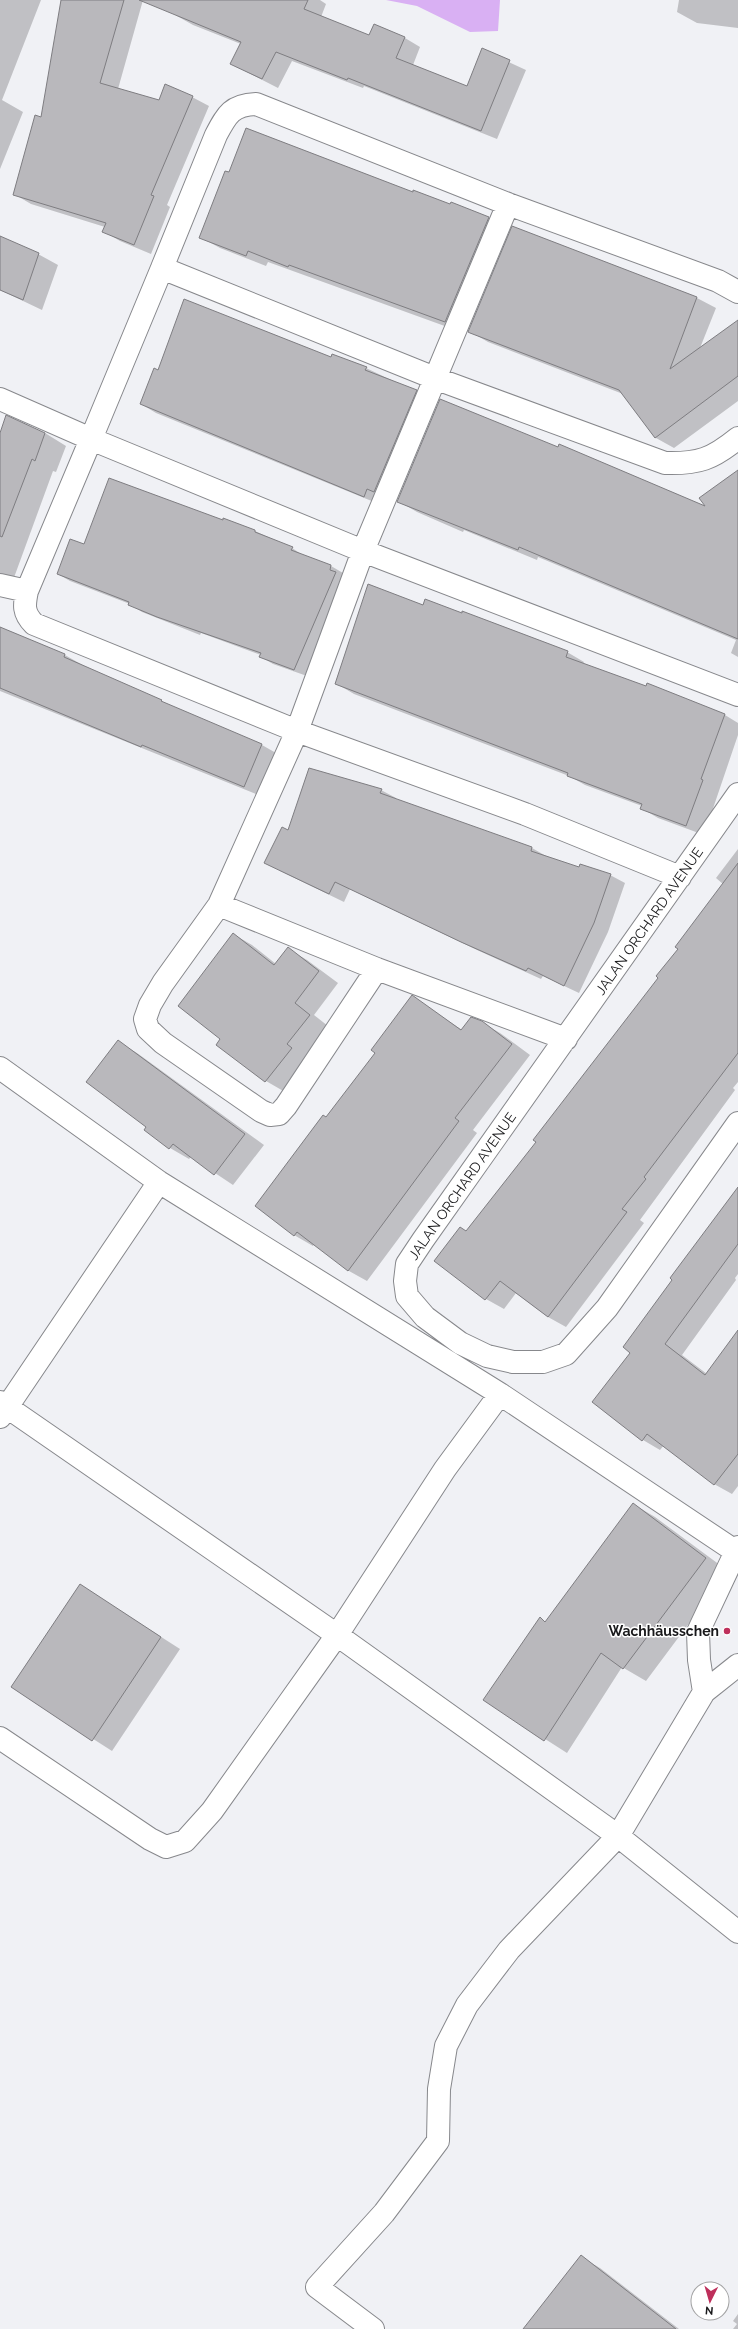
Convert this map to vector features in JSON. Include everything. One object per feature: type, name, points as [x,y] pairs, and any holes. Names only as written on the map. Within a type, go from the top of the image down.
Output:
[{"type":"street","points":[[680,877],[525,814],[297,732],[34,624],[26,616],[24,606],[27,590],[216,135],[226,116],[243,105],[256,104],[508,204],[718,281],[738,292]]},
{"type":"street","points":[[377,969],[286,1106],[279,1114],[270,1115],[260,1111],[163,1042],[148,1029],[146,1019],[150,1004],[163,983],[219,905],[297,732],[363,551],[437,379],[508,204]]},
{"type":"street","points":[[162,268],[437,379],[665,463],[685,463],[707,459],[738,438]]},
{"type":"street","points":[[0,399],[91,439],[363,551],[738,695]]},
{"type":"street","points":[[0,585],[27,590]]},
{"type":"street","name":"JALAN ORCHARD AVENUE","points":[[738,794],[407,1264],[405,1281],[407,1296],[425,1317],[460,1343],[487,1356],[513,1362],[543,1362],[566,1354],[607,1308],[738,1123]]},
{"type":"street","points":[[219,905],[377,969],[566,1039]]},
{"type":"street","points":[[0,1068],[159,1182],[500,1394],[737,1550],[698,1632],[699,1660],[704,1692]]},
{"type":"street","points":[[159,1182],[2,1409],[337,1635],[618,1836],[738,1932]]},
{"type":"street","points":[[0,1738],[150,1840],[166,1847],[176,1846],[185,1841],[212,1811],[337,1635],[445,1469],[500,1394]]},
{"type":"street","points":[[373,2329],[317,2287],[384,2214],[438,2141],[439,2089],[446,2046],[467,2005],[509,1950],[618,1836],[704,1692],[738,1665]]},
{"type":"shaded area","points":[[386,0],[500,0],[498,31],[470,32],[417,6]]},
{"type":"building","points":[[61,0],[124,0],[100,83],[159,100],[165,84],[193,96],[151,195],[154,196],[134,245],[102,232],[106,223],[13,195],[35,115],[41,117]]},
{"type":"building","points":[[139,0],[308,0],[304,9],[369,35],[374,24],[405,37],[396,58],[467,86],[482,48],[510,60],[481,131],[348,78],[347,80],[276,52],[262,79],[230,64],[241,42]]},
{"type":"building","points":[[246,128],[413,192],[413,190],[450,204],[451,202],[489,217],[445,322],[289,265],[288,267],[248,251],[246,256],[199,238],[225,171],[229,172]]},
{"type":"building","points":[[512,226],[697,297],[670,369],[738,320],[738,376],[655,438],[619,390],[468,332]]},
{"type":"building","points":[[0,236],[39,253],[23,300],[0,290]]},
{"type":"building","points":[[184,299],[331,357],[332,354],[367,367],[365,370],[417,390],[374,492],[367,489],[364,497],[140,404],[154,368],[158,370]]},
{"type":"building","points":[[440,399],[558,447],[559,444],[705,506],[699,498],[738,470],[738,639],[519,547],[518,550],[397,502]]},
{"type":"building","points":[[6,415],[45,433],[35,461],[32,459],[2,537],[0,536],[0,433]]},
{"type":"building","points":[[109,478],[223,520],[223,518],[255,530],[255,532],[293,547],[291,550],[331,565],[330,570],[336,572],[294,670],[259,657],[261,653],[157,617],[128,605],[129,602],[57,574],[70,539],[84,544]]},
{"type":"building","points":[[368,584],[423,605],[425,599],[462,613],[462,611],[568,651],[566,657],[646,686],[647,683],[725,714],[701,779],[703,780],[686,826],[640,809],[642,804],[567,776],[568,773],[335,684]]},
{"type":"building","points":[[0,627],[65,654],[64,657],[162,700],[161,701],[262,744],[244,787],[142,745],[141,747],[0,688]]},
{"type":"building","points":[[309,768],[382,789],[380,793],[532,847],[531,851],[579,867],[580,864],[611,874],[594,923],[564,986],[528,968],[526,971],[461,942],[335,882],[329,894],[264,863],[282,827],[288,830]]},
{"type":"building","points":[[738,863],[738,1053],[644,1177],[646,1179],[622,1209],[627,1212],[548,1317],[500,1281],[485,1300],[434,1261],[460,1227],[466,1231],[536,1142],[533,1140],[658,978],[656,976],[678,949],[675,947]]},
{"type":"building","points":[[233,933],[274,965],[288,947],[319,971],[295,1003],[310,1015],[287,1044],[292,1048],[265,1082],[216,1045],[220,1039],[178,1006]]},
{"type":"building","points":[[412,995],[461,1030],[471,1017],[482,1021],[512,1044],[455,1118],[459,1121],[348,1271],[297,1232],[294,1236],[255,1206],[323,1115],[326,1117],[375,1053],[371,1050]]},
{"type":"building","points":[[118,1040],[245,1134],[214,1175],[173,1144],[169,1149],[144,1130],[146,1127],[86,1082]]},
{"type":"building","points":[[738,1187],[738,1244],[665,1344],[705,1375],[738,1330],[738,1454],[714,1485],[647,1434],[642,1441],[592,1402],[630,1353],[623,1347],[672,1280],[670,1278]]},
{"type":"building","points":[[633,1503],[706,1558],[623,1669],[601,1653],[544,1741],[483,1700],[540,1617],[545,1622]]},
{"type":"building","points":[[80,1584],[161,1637],[92,1741],[11,1687]]},
{"type":"building","points":[[581,2255],[676,2329],[523,2329]]},
{"type":"place","name":"Wachhäusschen","points":[[727,1631]]}]
